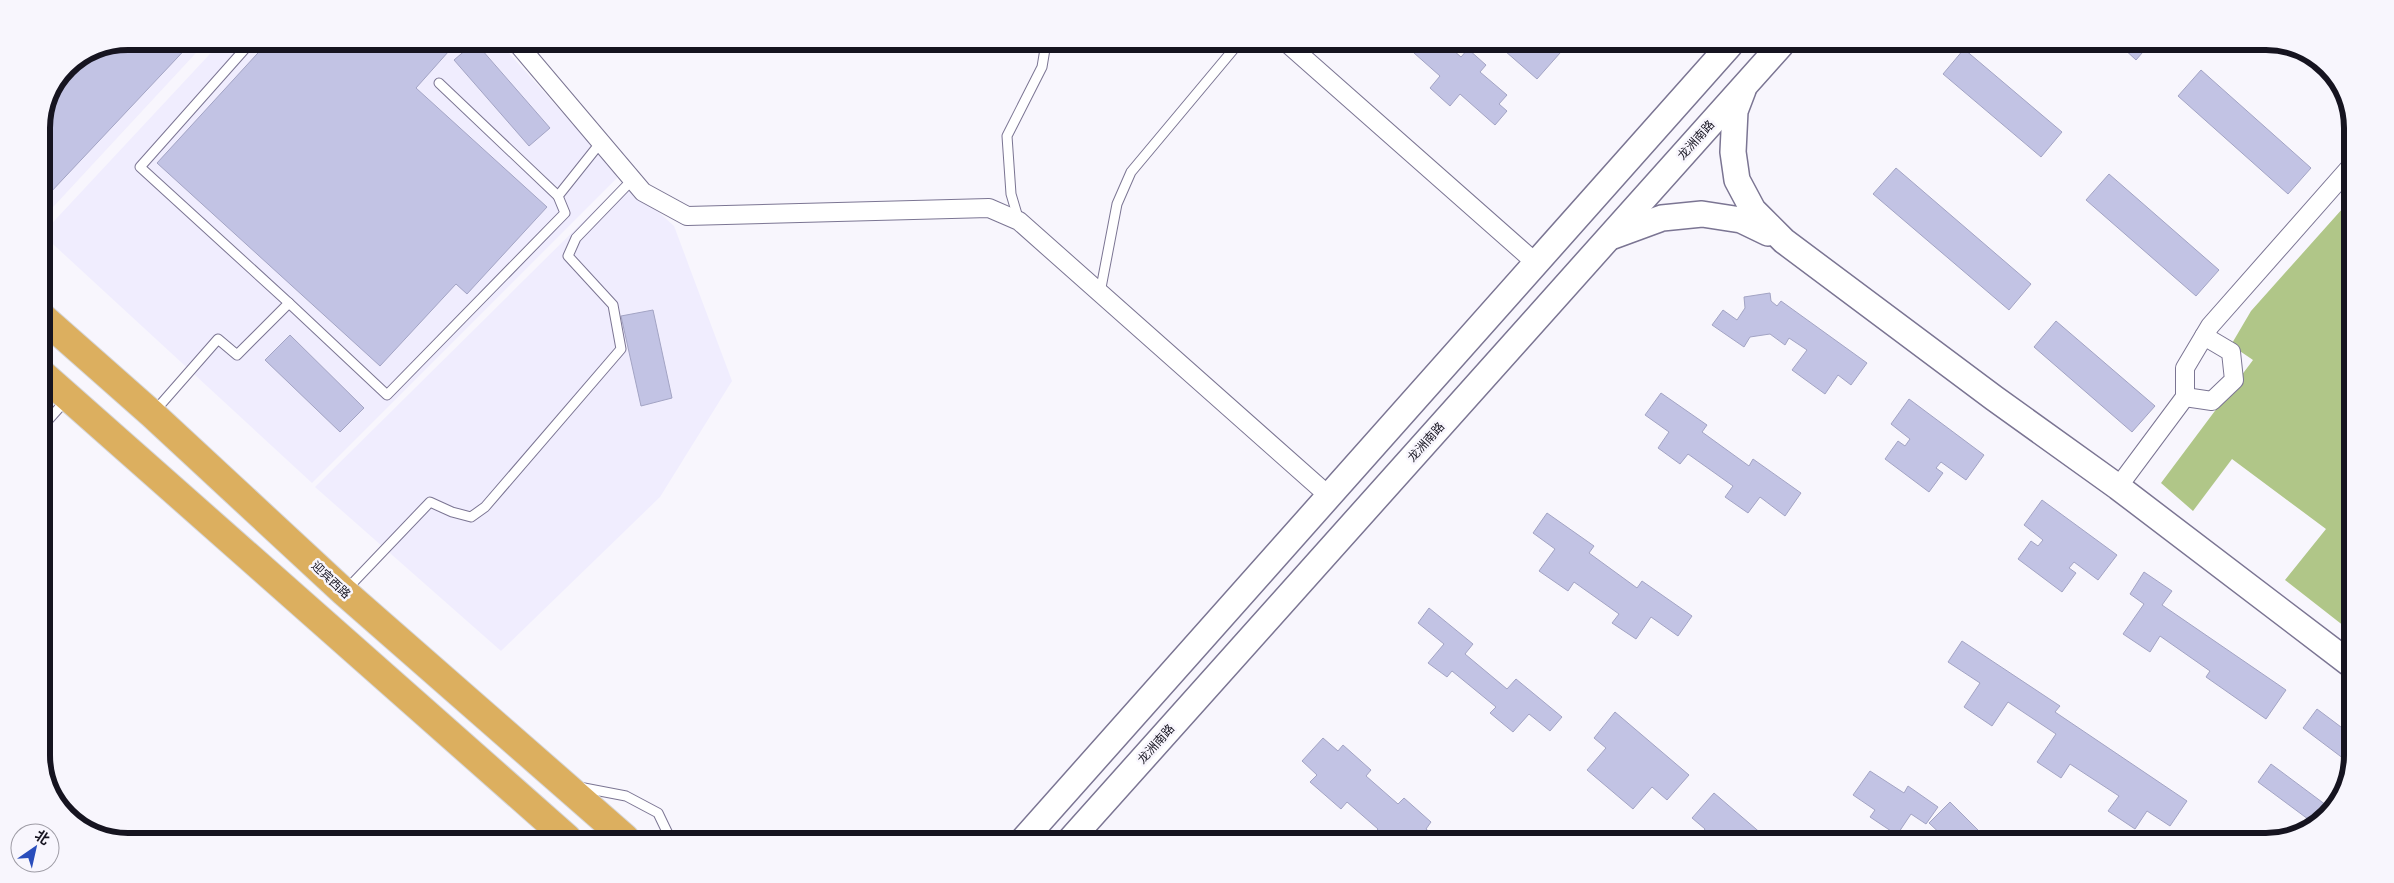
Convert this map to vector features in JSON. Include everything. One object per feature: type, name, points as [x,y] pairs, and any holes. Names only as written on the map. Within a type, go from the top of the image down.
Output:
[{"type":"highway","name":"迎宾西路","points":[[50,324],[152,414],[344,592],[619,833]]},
{"type":"highway","points":[[50,381],[561,833]]},
{"type":"main road","points":[[1029,833],[1726,50]]},
{"type":"main road","name":"龙洲南路","points":[[1076,833],[1777,50]]},
{"type":"main road","points":[[1746,84],[1735,112],[1733,152],[1737,180],[1753,210],[1784,241],[1994,398],[2118,487],[2344,659]]},
{"type":"main road","points":[[1608,238],[1662,218],[1702,214],[1741,220],[1784,241]]},
{"type":"street","points":[[523,50],[643,192],[687,216],[990,208],[1019,221],[1329,496]]},
{"type":"street","points":[[1295,50],[1536,263]]},
{"type":"street","points":[[2118,487],[2185,397],[2185,368],[2210,326],[2344,174]]},
{"type":"street","points":[[2185,397],[2212,401],[2234,380],[2232,352],[2204,336]]},
{"type":"lane","points":[[244,50],[140,167],[387,395],[565,214],[558,196],[439,83]]},
{"type":"lane","points":[[1019,221],[1011,194],[1007,136],[1042,67],[1045,50]]},
{"type":"lane","points":[[1100,292],[1117,204],[1131,172],[1233,50]]},
{"type":"lane","points":[[558,196],[601,142]]},
{"type":"lane","points":[[344,592],[430,502],[452,512],[471,517],[485,507],[621,349],[613,305],[568,256],[576,238],[633,179]]},
{"type":"lane","points":[[152,414],[218,339],[237,355],[289,303]]},
{"type":"lane","points":[[50,418],[68,397]]},
{"type":"lane","points":[[562,783],[626,796],[658,813],[668,833]]},
{"type":"shaded area","points":[[128,50],[199,50],[50,210],[50,128],[52,113],[56,98],[63,85],[73,73],[85,63],[98,56],[113,52]]},
{"type":"shaded area","points":[[214,50],[506,50],[619,176],[312,483],[50,241],[50,225]]},
{"type":"shaded area","points":[[624,181],[674,226],[732,381],[660,497],[501,651],[315,487]]},
{"type":"green space","points":[[2344,207],[2344,626],[2285,580],[2326,529],[2232,459],[2193,511],[2161,483],[2253,360],[2231,345],[2251,311]]},
{"type":"building","points":[[128,50],[185,50],[50,193],[50,128],[52,113],[56,98],[63,85],[73,73],[85,63],[98,56],[113,52]]},
{"type":"building","points":[[261,50],[450,50],[416,88],[547,207],[467,294],[456,284],[380,366],[157,163]]},
{"type":"building","points":[[466,50],[482,50],[550,128],[529,146],[454,60]]},
{"type":"building","points":[[1417,50],[1453,50],[1461,57],[1469,50],[1486,65],[1480,72],[1507,95],[1499,104],[1507,111],[1495,125],[1460,94],[1450,106],[1430,88],[1440,76],[1414,53]]},
{"type":"building","points":[[1504,50],[1563,50],[1537,79]]},
{"type":"building","points":[[1965,50],[2062,132],[2041,157],[1943,74]]},
{"type":"building","points":[[2125,50],[2145,50],[2136,60]]},
{"type":"building","points":[[2201,70],[2311,168],[2288,194],[2178,96]]},
{"type":"building","points":[[1896,168],[2031,284],[2009,310],[1873,194]]},
{"type":"building","points":[[2109,174],[2219,270],[2196,296],[2086,200]]},
{"type":"building","points":[[1770,293],[1771,301],[1777,306],[1781,301],[1867,363],[1851,385],[1838,375],[1825,394],[1792,370],[1807,350],[1789,338],[1785,345],[1770,334],[1750,337],[1744,347],[1712,325],[1723,310],[1737,320],[1745,308],[1744,297]]},
{"type":"building","points":[[653,310],[672,398],[641,406],[621,316]]},
{"type":"building","points":[[2056,321],[2155,406],[2132,432],[2034,347]]},
{"type":"building","points":[[290,335],[364,408],[340,432],[265,360]]},
{"type":"building","points":[[1661,393],[1707,425],[1702,432],[1749,466],[1753,459],[1801,493],[1785,516],[1760,497],[1748,513],[1725,497],[1733,486],[1688,454],[1680,464],[1658,448],[1669,432],[1645,415]]},
{"type":"building","points":[[1909,399],[1984,455],[1966,480],[1941,462],[1936,468],[1943,473],[1929,492],[1885,459],[1898,441],[1905,446],[1910,439],[1891,424]]},
{"type":"building","points":[[2042,500],[2117,555],[2098,580],[2074,562],[2069,568],[2076,573],[2062,592],[2018,559],[2031,541],[2038,546],[2043,540],[2024,525]]},
{"type":"building","points":[[1547,513],[1594,546],[1589,553],[1637,588],[1642,581],[1692,616],[1678,636],[1651,617],[1636,639],[1612,623],[1619,614],[1574,582],[1568,591],[1539,571],[1555,549],[1533,533]]},
{"type":"building","points":[[2144,572],[2172,591],[2162,605],[2286,690],[2266,719],[2206,677],[2210,671],[2160,636],[2150,652],[2123,634],[2144,604],[2130,594]]},
{"type":"building","points":[[1429,608],[1473,644],[1465,654],[1507,689],[1516,679],[1562,717],[1550,731],[1529,714],[1513,732],[1490,713],[1496,707],[1452,671],[1447,677],[1428,663],[1444,644],[1418,623]]},
{"type":"building","points":[[1962,641],[2060,706],[2055,712],[2187,801],[2170,826],[2147,811],[2135,829],[2108,811],[2119,796],[2070,764],[2061,778],[2037,762],[2056,734],[2008,702],[1992,726],[1964,707],[1980,683],[1948,662]]},
{"type":"building","points":[[2317,709],[2344,729],[2344,759],[2303,728]]},
{"type":"building","points":[[1615,712],[1689,775],[1667,800],[1652,787],[1633,809],[1587,770],[1606,748],[1594,738]]},
{"type":"building","points":[[1323,738],[1338,751],[1343,745],[1371,770],[1366,776],[1398,804],[1404,798],[1431,822],[1426,829],[1431,833],[1374,833],[1378,829],[1347,802],[1341,809],[1310,782],[1317,775],[1302,761]]},
{"type":"building","points":[[2271,764],[2325,805],[2309,820],[2258,782]]},
{"type":"building","points":[[1870,771],[1904,793],[1908,786],[1938,807],[1926,824],[1911,814],[1898,833],[1894,833],[1870,817],[1875,810],[1853,795]]},
{"type":"building","points":[[1714,793],[1761,833],[1702,833],[1705,829],[1692,818]]},
{"type":"building","points":[[1950,802],[1981,833],[1940,833],[1929,823]]}]
